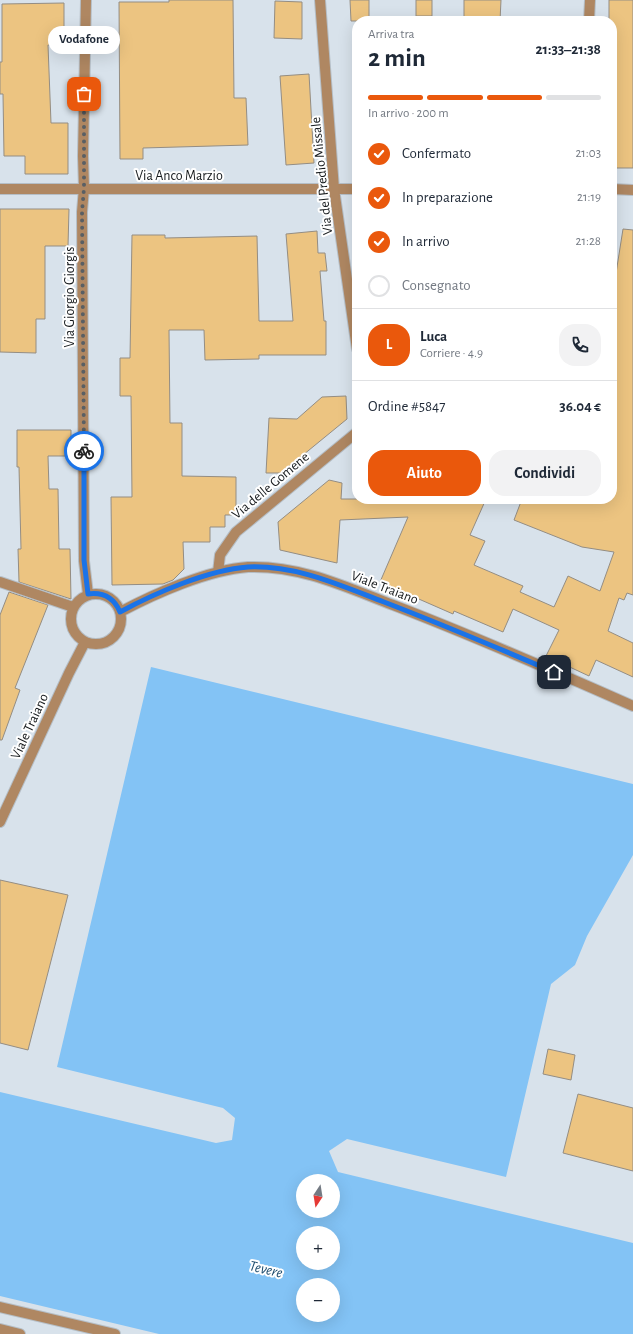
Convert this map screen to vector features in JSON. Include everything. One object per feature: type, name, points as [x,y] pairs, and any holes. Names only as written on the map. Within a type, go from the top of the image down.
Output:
[{"type":"street","name":"Via Giorgio Giorgis","points":[[86,0],[83,156],[84,188],[82,212],[84,560],[88,594]]},
{"type":"street","name":"Via del Predio Missale","points":[[320,0],[334,189],[352,314]]},
{"type":"street","points":[[589,16],[590,0]]},
{"type":"street","name":"Via Anco Marzio","points":[[0,189],[352,189]]},
{"type":"street","points":[[617,190],[633,190]]},
{"type":"street","name":"Via delle Gomene","points":[[218,572],[220,555],[236,532],[352,436]]},
{"type":"street","name":"Viale Traiano","points":[[120,612],[158,593],[218,572],[260,567],[282,568],[307,573],[456,630],[633,706]]},
{"type":"street","points":[[0,582],[73,607]]},
{"type":"street","points":[[96,593],[111,598],[117,604],[120,612],[120,628],[115,635],[109,640],[97,644],[85,642],[78,638],[72,627],[70,615],[73,607],[76,601],[88,594],[96,593]]},
{"type":"street","name":"Viale Traiano","points":[[0,822],[69,673],[85,642]]},
{"type":"street","points":[[0,1306],[115,1334]]},
{"type":"street","points":[[0,1329],[20,1334]]},
{"type":"water","name":"Tevere","points":[[151,667],[633,784],[633,855],[587,936],[575,965],[551,984],[506,1177],[347,1139],[329,1151],[338,1172],[633,1243],[633,1334],[159,1334],[0,1296],[0,1092],[216,1143],[232,1140],[235,1118],[223,1108],[57,1067]]},
{"type":"building","points":[[169,0],[233,0],[234,98],[246,98],[248,145],[143,148],[143,159],[120,159],[119,2],[169,2]]},
{"type":"building","points":[[350,0],[369,0],[369,16],[352,16],[351,21]]},
{"type":"building","points":[[416,0],[432,0],[432,16],[416,16]]},
{"type":"building","points":[[464,0],[501,0],[500,16],[464,16]]},
{"type":"building","points":[[609,0],[633,0],[633,168],[617,168],[617,16],[609,16]]},
{"type":"building","points":[[275,1],[302,2],[302,39],[274,38]]},
{"type":"building","points":[[64,3],[64,45],[48,45],[51,123],[68,123],[68,174],[25,174],[25,156],[4,156],[3,94],[0,94],[0,62],[2,62],[2,4]]},
{"type":"building","points":[[309,74],[314,163],[286,165],[280,76]]},
{"type":"building","points":[[0,209],[69,209],[68,246],[45,246],[45,319],[36,319],[36,353],[0,352]]},
{"type":"building","points":[[623,229],[633,230],[633,595],[627,593],[624,600],[619,598],[608,631],[633,643],[633,677],[596,660],[589,676],[546,656],[559,630],[513,609],[503,632],[454,611],[453,614],[380,582],[408,517],[340,520],[337,563],[280,550],[278,522],[329,480],[342,483],[341,499],[352,499],[352,504],[484,504],[470,535],[485,541],[474,565],[523,586],[520,592],[554,607],[568,576],[600,591],[614,552],[582,547],[514,520],[520,504],[617,504],[617,267]]},
{"type":"building","points":[[317,231],[318,253],[325,253],[327,271],[320,271],[324,321],[326,321],[326,355],[259,355],[259,359],[205,360],[204,330],[169,330],[170,423],[182,423],[182,476],[236,477],[236,515],[225,515],[225,527],[210,527],[210,542],[183,542],[184,569],[173,580],[163,584],[112,585],[111,497],[132,497],[131,396],[120,396],[120,358],[130,358],[132,235],[165,235],[165,238],[257,236],[259,321],[293,321],[286,234]]},
{"type":"building","points":[[346,396],[347,419],[281,473],[266,473],[269,418],[297,419],[322,397]]},
{"type":"building","points":[[17,430],[71,430],[71,456],[48,456],[49,489],[58,489],[59,549],[70,549],[71,599],[19,582],[18,549],[21,549],[19,467],[17,467]]},
{"type":"building","points":[[9,592],[48,605],[15,688],[20,690],[2,740],[0,740],[0,615]]},
{"type":"building","points":[[0,880],[68,895],[28,1050],[0,1043]]},
{"type":"building","points":[[548,1049],[575,1055],[571,1080],[543,1074]]},
{"type":"building","points":[[578,1094],[633,1108],[633,1171],[563,1153]]},
{"type":"way so far","points":[[84,94],[84,188],[82,212],[84,451]]},
{"type":"place","name":"Vodafone","points":[[84,94]]},
{"type":"route","points":[[84,451],[84,560],[88,594],[96,593],[111,598],[117,604],[120,612],[158,593],[218,572],[248,567],[299,571],[416,614],[554,672]]}]
